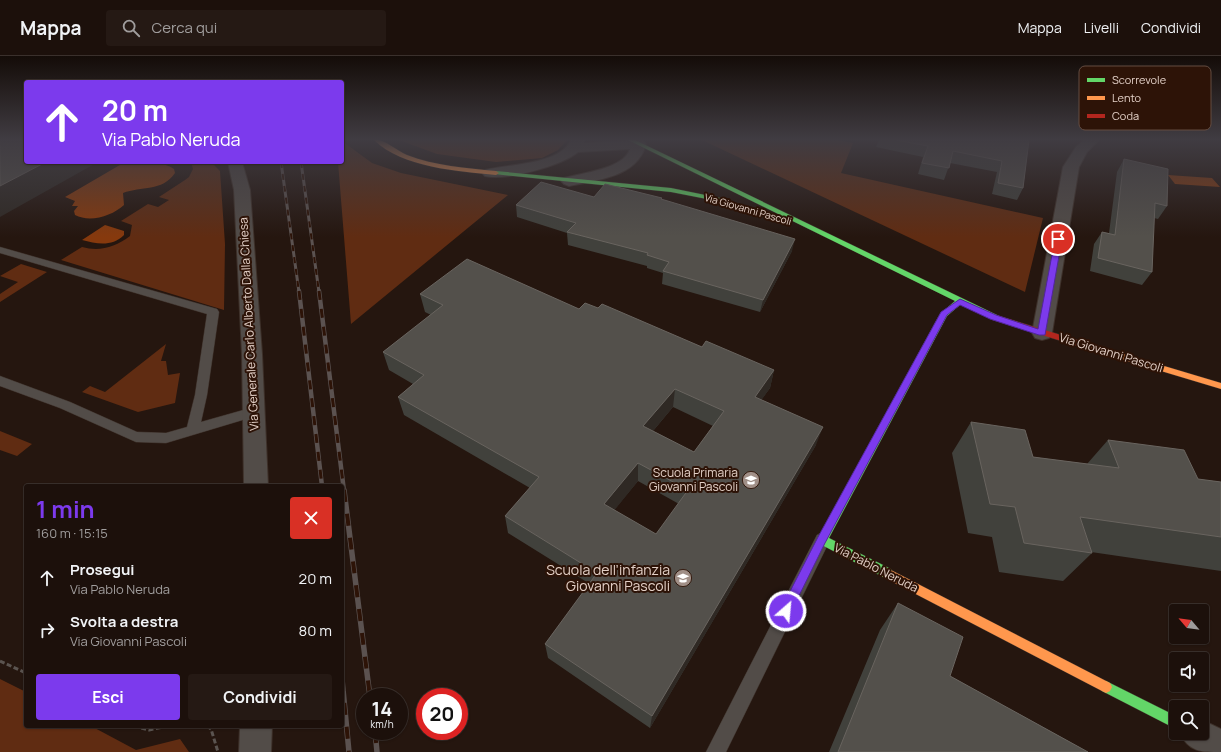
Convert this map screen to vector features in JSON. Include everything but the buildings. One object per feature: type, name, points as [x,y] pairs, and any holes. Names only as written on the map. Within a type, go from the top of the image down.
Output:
[{"type":"street","name":"Via Generale Carlo Alberto Dalla Chiesa","points":[[238,172],[242,190],[252,354],[256,484]]},
{"type":"street","name":"Via Giovanni Pascoli","points":[[487,172],[671,190],[695,194],[718,199],[756,212],[807,226]]},
{"type":"street","points":[[490,173],[494,172]]},
{"type":"street","name":"Via Giovanni Pascoli","points":[[568,181],[604,172]]},
{"type":"street","name":"Via Giovanni Pascoli","points":[[697,172],[993,317],[1221,386]]},
{"type":"street","points":[[1042,333],[1070,172]]},
{"type":"street","name":"Via Pablo Neruda","points":[[960,301],[944,314],[822,540],[1169,719]]},
{"type":"street","points":[[256,728],[256,752]]},
{"type":"street","points":[[1209,740],[1221,746]]},
{"type":"lane","points":[[0,250],[213,312],[201,396],[193,430]]},
{"type":"lane","points":[[0,380],[65,405],[136,437],[166,438],[254,412]]},
{"type":"lane","points":[[716,752],[822,540]]},
{"type":"path","points":[[0,661],[24,672]]},
{"type":"path","points":[[142,728],[149,730],[159,728]]},
{"type":"path","points":[[210,728],[218,752]]},
{"type":"shaded area","points":[[107,172],[175,173],[170,179],[158,186],[123,193],[124,205],[119,209],[101,217],[87,218],[75,215],[74,211],[78,206],[72,206],[75,201],[65,197]]},
{"type":"shaded area","points":[[191,172],[220,172],[225,244],[224,310],[61,260],[82,247],[95,249],[107,248],[130,236],[132,225],[121,221],[148,204],[158,207],[169,200],[159,197],[189,177]]},
{"type":"shaded area","points":[[339,172],[399,172],[508,195],[351,324]]},
{"type":"shaded area","points":[[771,172],[841,172],[1043,218],[1025,292]]},
{"type":"shaded area","points":[[1168,175],[1212,178],[1220,187],[1175,184]]},
{"type":"shaded area","points":[[105,225],[124,231],[124,235],[119,239],[104,244],[82,240]]},
{"type":"shaded area","points":[[21,264],[47,272],[0,302],[0,294],[18,282],[0,276]]},
{"type":"shaded area","points":[[166,344],[161,361],[166,361],[168,375],[180,373],[175,403],[138,412],[82,392],[90,386],[105,392]]},
{"type":"shaded area","points":[[0,431],[32,444],[17,456],[0,450]]},
{"type":"shaded area","points":[[0,679],[24,691],[24,728],[95,728],[136,750],[180,739],[189,752],[0,752]]},
{"type":"railway","points":[[282,172],[299,292]]},
{"type":"railway","points":[[302,172],[319,292]]},
{"type":"railway","points":[[299,291],[322,484]]},
{"type":"railway","points":[[319,291],[343,484]]},
{"type":"railway","points":[[344,490],[369,688]]},
{"type":"railway","points":[[344,700],[349,752]]},
{"type":"railway","points":[[376,740],[377,752]]},
{"type":"traffic: fast","points":[[698,172],[996,318]]},
{"type":"traffic: fast","points":[[496,173],[671,190],[718,199],[744,208]]},
{"type":"traffic: fast","points":[[887,573],[822,540],[944,314],[960,301]]},
{"type":"traffic: fast","points":[[1106,687],[1169,719]]},
{"type":"traffic: slow","points":[[491,172],[496,173]]},
{"type":"traffic: slow","points":[[1084,345],[1221,386]]},
{"type":"traffic: slow","points":[[887,573],[1106,687]]},
{"type":"traffic: jam","points":[[996,318],[1084,345]]},
{"type":"place","name":"Scuola Primaria Giovanni Pascoli","points":[[751,480]]},
{"type":"place","name":"Scuola dell’infanzia Giovanni Pascoli","points":[[683,578]]},
{"type":"route","points":[[786,611],[822,540],[944,314],[960,301],[993,317],[1042,333],[1058,239]]}]
